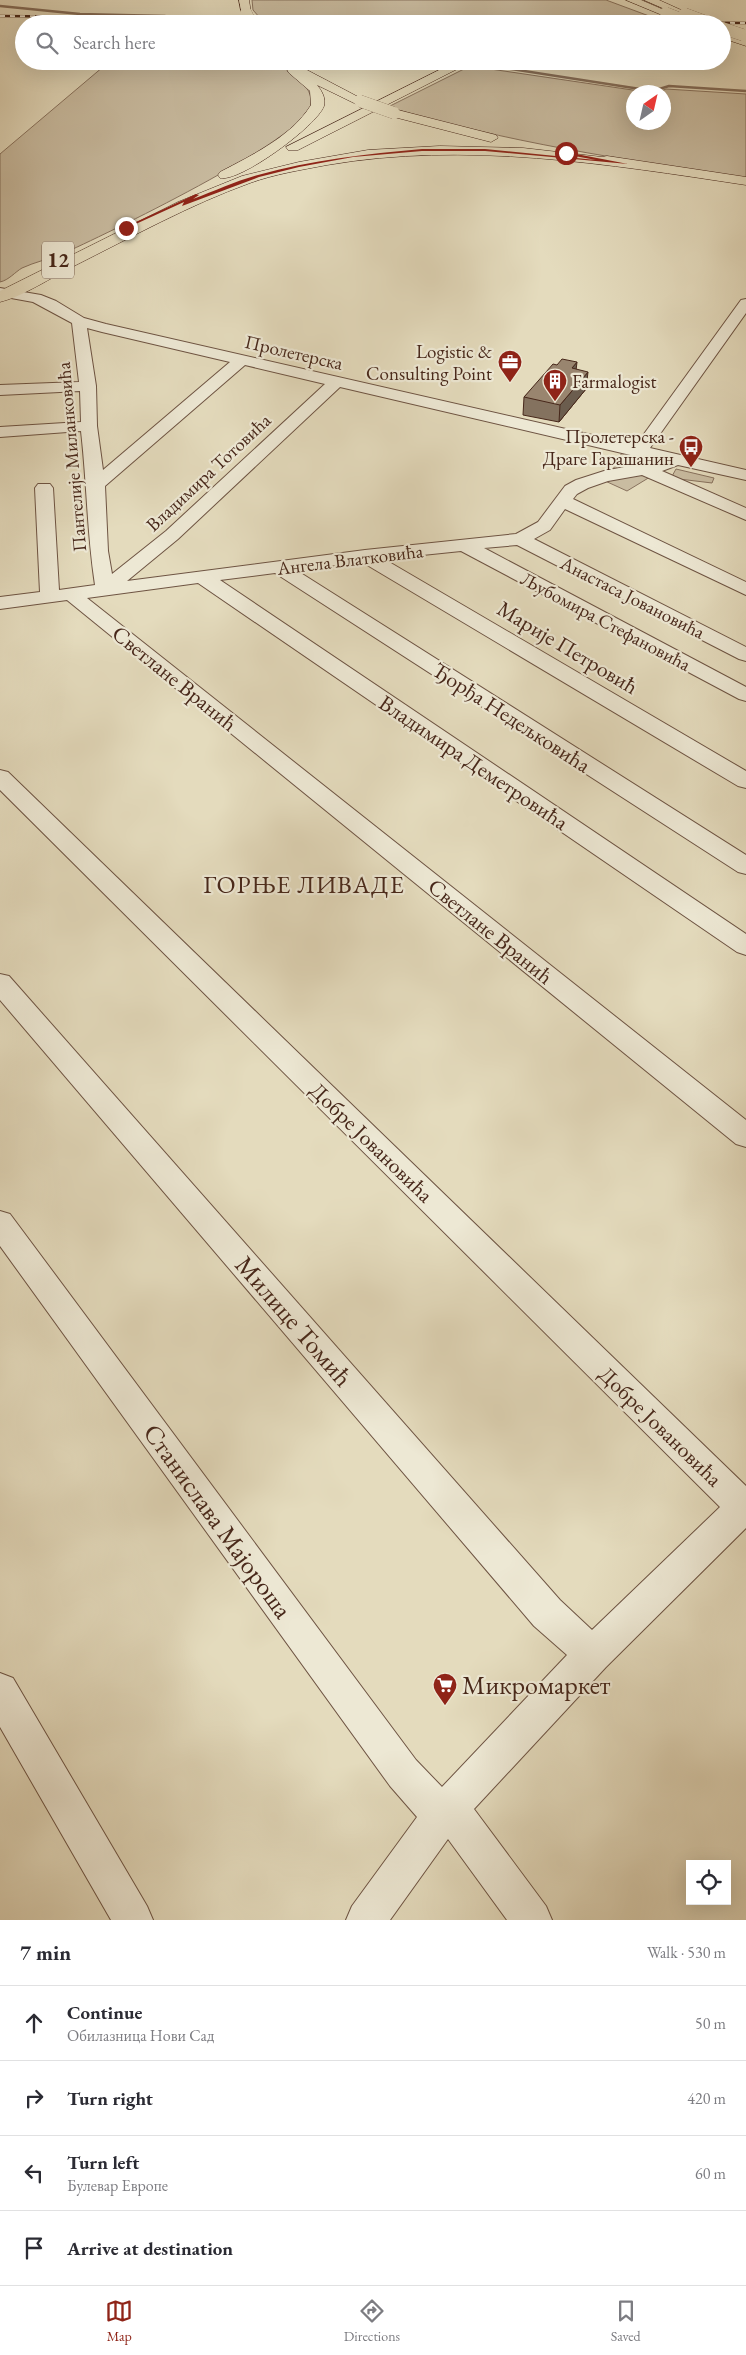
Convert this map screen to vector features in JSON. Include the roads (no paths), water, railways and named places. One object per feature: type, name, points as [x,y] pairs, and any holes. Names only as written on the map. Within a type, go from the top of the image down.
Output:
[{"type":"main road","points":[[244,0],[247,15]]},
{"type":"main road","points":[[617,0],[656,15]]},
{"type":"main road","points":[[631,0],[671,15]]},
{"type":"main road","points":[[649,0],[688,15]]},
{"type":"main road","points":[[731,35],[745,36]]},
{"type":"main road","points":[[731,39],[746,49]]},
{"type":"main road","points":[[180,204],[295,132],[314,116],[319,106],[318,97],[310,85],[291,70]]},
{"type":"main road","points":[[300,70],[360,101],[394,113],[491,139],[626,164],[746,182]]},
{"type":"main road","points":[[180,204],[449,70]]},
{"type":"main road","points":[[180,204],[236,183],[285,169],[380,153],[440,150],[505,151],[626,164]]},
{"type":"main road","name":"12","points":[[2,292],[180,204]]},
{"type":"street","name":"Пролетерска","points":[[2,292],[22,294],[36,298],[74,318],[242,360],[746,475]]},
{"type":"street","points":[[639,452],[746,304]]},
{"type":"street","name":"Пантелије Миланковића","points":[[74,318],[88,386],[89,426],[96,485],[99,550],[105,589]]},
{"type":"street","points":[[96,485],[242,360]]},
{"type":"street","name":"Владимира Тотовића","points":[[105,589],[172,536],[336,382]]},
{"type":"street","points":[[0,390],[88,386]]},
{"type":"street","points":[[0,432],[89,426]]},
{"type":"street","name":"Ангела Влатковића","points":[[0,604],[364,556],[520,539],[544,526],[564,502],[571,490],[582,484],[604,476],[659,467],[675,460]]},
{"type":"street","points":[[645,470],[746,515]]},
{"type":"street","points":[[44,488],[61,596]]},
{"type":"street","points":[[564,502],[746,589]]},
{"type":"street","name":"Анастаса Јовановића","points":[[520,539],[746,655]]},
{"type":"street","name":"Љубомира Стефановића","points":[[466,546],[746,695]]},
{"type":"street","name":"Марије Петровић","points":[[364,556],[746,781]]},
{"type":"street","name":"Ђорђа Недељковића","points":[[278,567],[746,866]]},
{"type":"street","name":"Владимира Деметровића","points":[[202,577],[746,946]]},
{"type":"street","name":"Светлане Вранић","points":[[61,596],[746,1136]]},
{"type":"street","name":"Добре Јовановића","points":[[0,778],[745,1506]]},
{"type":"street","name":"Милице Томић","points":[[0,983],[547,1613],[593,1654]]},
{"type":"street","name":"Станислава Мајороша","points":[[0,1223],[402,1773],[446,1811],[532,1920]]},
{"type":"street","points":[[366,1920],[446,1811],[593,1654],[745,1506]]},
{"type":"street","points":[[0,1691],[133,1920]]},
{"type":"waterway","points":[[0,6],[80,14],[122,15]]},
{"type":"waterway","points":[[518,70],[653,91],[669,86],[746,91]]},
{"type":"railway","points":[[0,16],[15,16]]},
{"type":"railway","points":[[731,23],[746,23]]},
{"type":"place","name":"Logistic & Consulting Point","points":[[510,383]]},
{"type":"place","name":"Farmalogist","points":[[555,402]]},
{"type":"place","name":"Пролетерска - Драге Гарашанин","points":[[691,468]]},
{"type":"place","name":"Микромаркет","points":[[445,1706]]},
{"type":"district","name":"ГОРЊЕ ЛИВАДЕ","points":[[304,884]]}]
